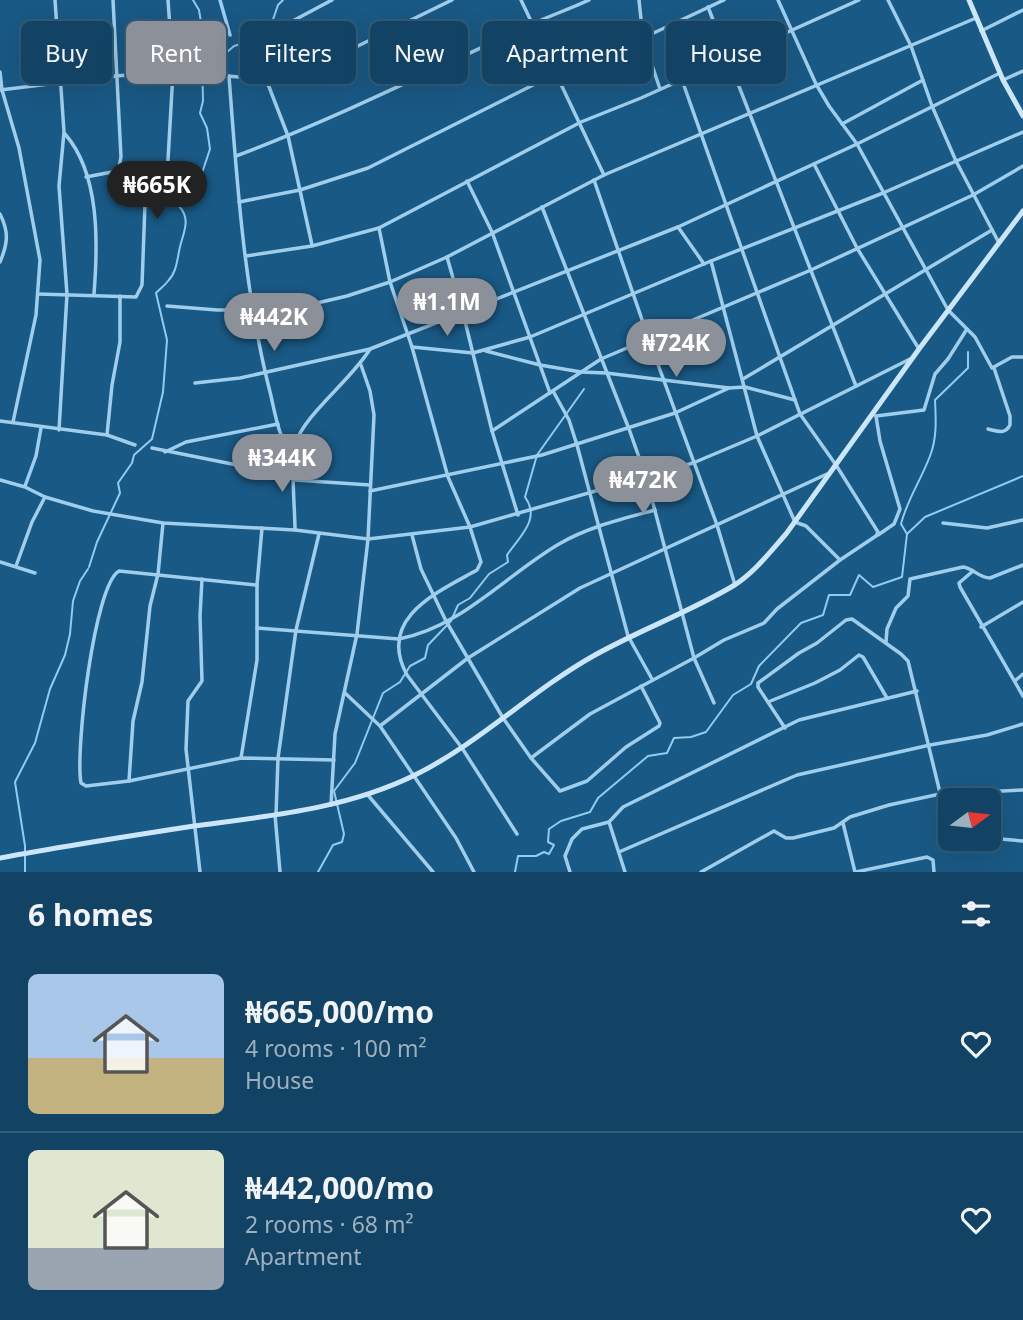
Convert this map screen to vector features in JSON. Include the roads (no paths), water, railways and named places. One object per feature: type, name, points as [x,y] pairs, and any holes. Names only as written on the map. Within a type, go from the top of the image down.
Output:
[{"type":"street","points":[[55,0],[56,21]]},
{"type":"street","points":[[86,177],[112,172],[119,167],[121,157],[113,0]]},
{"type":"street","points":[[168,0],[169,21]]},
{"type":"street","points":[[220,0],[230,35]]},
{"type":"street","points":[[293,21],[332,0]]},
{"type":"street","points":[[356,47],[452,0]]},
{"type":"street","points":[[521,0],[531,21]]},
{"type":"street","points":[[539,21],[589,0]]},
{"type":"street","points":[[639,0],[641,21]]},
{"type":"street","points":[[652,34],[724,0]]},
{"type":"street","points":[[778,0],[816,84],[857,144],[948,310],[967,328],[984,350],[990,367],[994,368],[1010,416],[1010,425],[1000,432],[988,429]]},
{"type":"street","points":[[786,33],[859,0]]},
{"type":"street","points":[[888,0],[911,46],[932,106],[956,161],[999,243]]},
{"type":"street","points":[[969,0],[1003,80],[1023,116]]},
{"type":"street","points":[[708,7],[714,21]]},
{"type":"street","points":[[981,31],[1023,10]]},
{"type":"street","points":[[167,306],[254,310],[313,304],[390,282],[447,257],[604,175],[976,18]]},
{"type":"street","points":[[235,156],[412,82],[482,48]]},
{"type":"street","points":[[652,66],[660,90]]},
{"type":"street","points":[[1003,80],[1023,71]]},
{"type":"street","points":[[0,72],[1,90],[19,148],[40,260],[36,315],[13,422]]},
{"type":"street","points":[[195,383],[265,373],[370,349],[678,226],[857,144],[1000,73]]},
{"type":"street","points":[[112,76],[126,75]]},
{"type":"street","points":[[226,76],[240,77]]},
{"type":"street","points":[[229,76],[239,202],[254,310],[265,373],[278,424],[286,447],[293,456]]},
{"type":"street","points":[[842,124],[923,80]]},
{"type":"street","points":[[1,90],[52,84]]},
{"type":"street","points":[[59,430],[67,294],[59,186],[64,132],[60,84]]},
{"type":"street","points":[[38,294],[136,297],[139,293],[142,285],[145,204],[160,201],[166,195],[172,84]]},
{"type":"street","points":[[268,84],[288,136],[312,246]]},
{"type":"street","points":[[239,202],[300,190],[369,168],[535,84]]},
{"type":"street","points":[[562,84],[604,175]]},
{"type":"street","points":[[246,256],[312,246],[379,228],[580,122],[673,84]]},
{"type":"street","points":[[683,84],[800,414],[877,528],[876,536]]},
{"type":"street","points":[[739,84],[856,386]]},
{"type":"street","points":[[64,132],[78,149],[94,213],[97,248],[94,295]]},
{"type":"street","points":[[412,346],[473,353],[530,337],[883,193],[1023,132]]},
{"type":"street","points":[[814,164],[857,248],[919,349]]},
{"type":"street","points":[[492,431],[601,359],[811,270],[973,195],[1023,166]]},
{"type":"street","points":[[594,180],[717,525],[734,585]]},
{"type":"street","points":[[467,181],[492,232],[551,392],[569,420],[578,444],[628,636],[652,679]]},
{"type":"street","points":[[542,207],[646,477],[694,658],[714,703]]},
{"type":"street","points":[[0,858],[275,815],[331,805],[367,794],[414,776],[462,748],[551,681],[628,636],[734,585],[765,559],[795,523],[876,413],[912,358],[1023,211]]},
{"type":"street","points":[[0,214],[8,234],[0,262]]},
{"type":"street","points":[[678,226],[704,264]]},
{"type":"street","points":[[379,228],[390,282],[412,346],[448,477],[470,527],[481,562],[480,566],[414,610],[398,639],[404,669],[462,748],[517,834]]},
{"type":"street","points":[[743,379],[992,230]]},
{"type":"street","points":[[447,257],[492,431],[518,514]]},
{"type":"street","points":[[711,261],[757,436],[782,495],[795,523],[806,526],[840,560]]},
{"type":"street","points":[[107,435],[120,342],[120,296]]},
{"type":"street","points":[[876,413],[924,410],[935,374],[948,359],[967,328]]},
{"type":"street","points":[[295,530],[293,456],[296,441],[304,426],[361,365],[370,349]]},
{"type":"street","points":[[484,350],[540,365],[581,372],[745,387],[795,400]]},
{"type":"street","points":[[994,368],[1012,357],[1023,357]]},
{"type":"street","points":[[0,480],[85,509],[163,523],[295,530],[368,539],[412,535],[470,527],[693,463],[757,436],[912,358]]},
{"type":"street","points":[[331,805],[335,734],[357,634],[368,539],[374,415],[370,391],[361,365]]},
{"type":"street","points":[[370,491],[448,477],[502,462],[542,455],[675,413],[729,387]]},
{"type":"street","points":[[531,758],[590,714],[640,685],[724,640],[764,623],[777,609],[840,560],[894,524],[900,509],[886,467],[876,413]]},
{"type":"street","points":[[0,421],[107,435],[135,445]]},
{"type":"street","points":[[164,452],[186,442],[278,424]]},
{"type":"street","points":[[25,487],[36,456],[41,428]]},
{"type":"street","points":[[152,448],[253,468],[295,472]]},
{"type":"street","points":[[380,726],[468,658],[580,588],[831,472]]},
{"type":"street","points":[[295,480],[370,485]]},
{"type":"street","points":[[16,566],[32,522],[45,497]]},
{"type":"street","points":[[257,628],[398,639],[419,634],[461,614],[556,545],[599,526],[655,510]]},
{"type":"street","points":[[943,523],[987,528],[1023,520]]},
{"type":"street","points":[[129,780],[133,721],[142,682],[163,523]]},
{"type":"street","points":[[241,758],[257,660],[257,584],[262,528]]},
{"type":"street","points":[[280,872],[275,815],[278,758],[296,630],[319,534]]},
{"type":"street","points":[[412,535],[419,564],[446,621],[503,718],[531,758],[560,791],[587,781],[626,747],[659,726],[640,685]]},
{"type":"street","points":[[0,562],[35,573]]},
{"type":"street","points":[[886,643],[887,629],[898,604],[908,596],[909,579],[963,567],[990,578],[1023,565]]},
{"type":"street","points":[[257,584],[119,571],[114,574],[103,603],[87,674],[80,730],[81,783],[86,786],[129,780],[241,758],[334,760]]},
{"type":"street","points":[[973,571],[959,585],[1023,696]]},
{"type":"street","points":[[200,872],[188,770],[188,701],[202,681],[202,579]]},
{"type":"street","points":[[981,627],[1023,602]]},
{"type":"street","points":[[785,728],[758,683],[846,620],[852,619],[908,661],[939,788]]},
{"type":"street","points":[[768,702],[815,683],[840,670],[859,655],[863,657],[887,698]]},
{"type":"street","points":[[1016,680],[1023,674]]},
{"type":"street","points":[[570,872],[565,856],[572,839],[582,829],[609,822],[623,807],[785,728],[824,712],[917,691]]},
{"type":"street","points":[[345,693],[380,726],[456,838],[474,872]]},
{"type":"street","points":[[620,852],[797,775],[987,735],[1023,724]]},
{"type":"street","points":[[1001,790],[1023,789]]},
{"type":"street","points":[[367,794],[433,872]]},
{"type":"street","points":[[701,872],[774,831],[786,838],[793,838],[834,828],[850,817],[889,804],[938,794]]},
{"type":"street","points":[[609,822],[625,872]]},
{"type":"street","points":[[843,823],[856,872],[927,857],[933,860],[934,872]]},
{"type":"street","points":[[1001,839],[1023,841]]},
{"type":"waterway","points":[[89,567],[97,542],[120,493],[118,483],[132,463],[134,455],[152,439],[163,392],[167,340],[156,293],[171,277],[175,268],[186,224],[185,215],[179,206],[184,192],[194,187],[200,179],[210,149],[207,128],[200,113],[203,101],[202,58],[191,40],[196,23],[201,22],[199,10],[193,0]]},
{"type":"waterway","points":[[226,53],[234,46],[259,39],[269,31],[278,5],[283,0]]},
{"type":"waterway","points":[[907,534],[901,524],[934,442],[935,400],[968,368],[968,352]]},
{"type":"waterway","points":[[318,872],[333,845],[342,842],[344,834],[334,791],[355,763],[383,693],[400,682],[410,666],[425,658],[428,645],[451,621],[458,605],[470,598],[489,574],[508,562],[507,555],[530,520],[531,513],[525,497],[537,455],[584,389]]},
{"type":"waterway","points":[[515,872],[518,856],[536,856],[544,852],[549,854],[554,845],[548,842],[549,829],[561,821],[590,812],[598,798],[648,756],[667,753],[674,738],[691,737],[706,732],[733,695],[751,684],[759,666],[801,623],[823,615],[829,595],[850,595],[859,575],[873,587],[902,577],[907,534],[925,517],[1023,476]]},
{"type":"waterway","points":[[25,872],[25,846],[15,782],[35,743],[50,689],[65,655],[73,601],[80,581],[88,569]]}]
